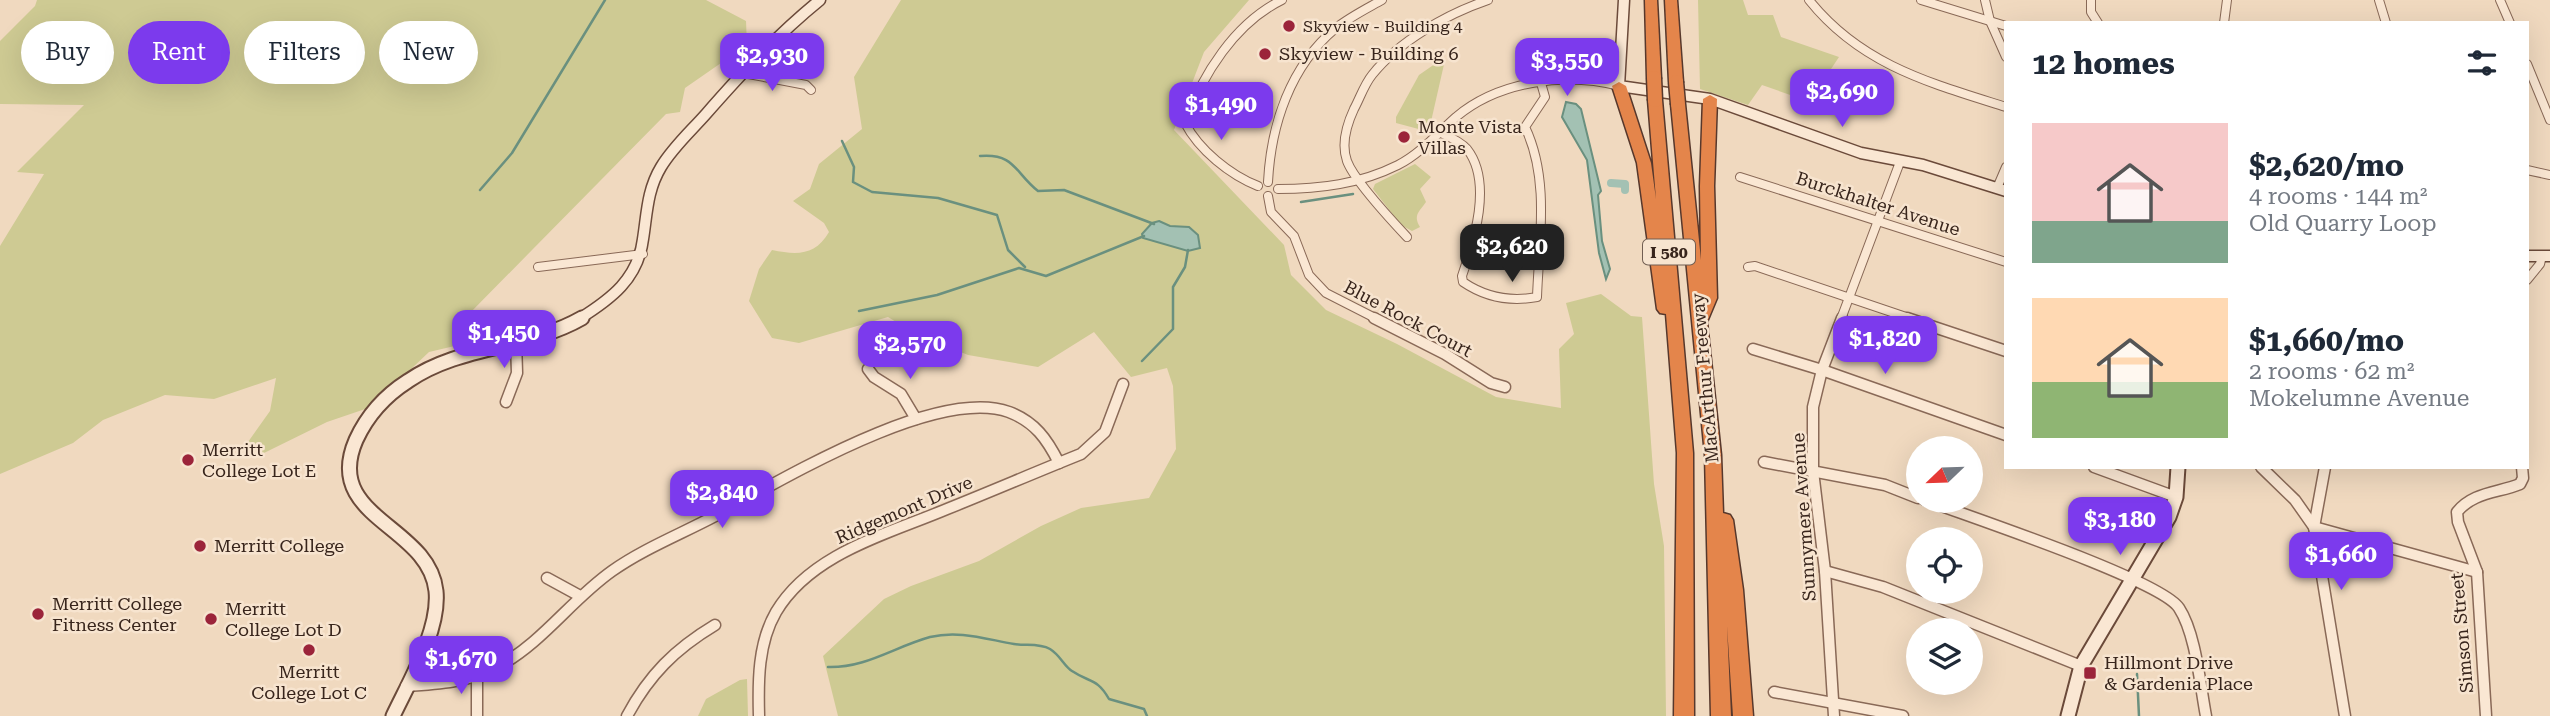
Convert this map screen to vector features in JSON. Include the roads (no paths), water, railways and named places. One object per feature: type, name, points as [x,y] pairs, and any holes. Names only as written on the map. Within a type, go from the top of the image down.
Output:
[{"type":"highway","name":"MacArthur Freeway","points":[[1651,0],[1655,100],[1682,403],[1686,499],[1684,716]]},
{"type":"highway","name":"MacArthur Freeway","points":[[1671,0],[1678,104],[1713,455],[1721,716]]},
{"type":"highway","points":[[1619,86],[1644,163],[1657,271],[1682,403]]},
{"type":"highway","points":[[1700,324],[1709,298],[1707,186],[1710,99]]},
{"type":"highway","points":[[1713,455],[1731,563],[1743,716]]},
{"type":"highway","points":[[1672,716],[1684,677]]},
{"type":"main road","points":[[1900,162],[1934,168],[2001,190]]},
{"type":"street","points":[[394,716],[435,609],[435,579],[423,553],[367,510],[350,484],[351,455],[365,422],[390,394],[405,382],[449,359],[561,328],[592,313],[619,291],[631,277],[643,254],[648,199],[660,168],[787,26],[820,0]]},
{"type":"street","points":[[1278,189],[1268,182],[1258,186],[1244,180],[1191,135],[1185,123],[1199,94],[1244,26],[1282,0]]},
{"type":"street","points":[[1268,182],[1272,135],[1302,67],[1332,32],[1382,0]]},
{"type":"street","points":[[1619,86],[1624,0]]},
{"type":"street","points":[[1809,0],[1838,32],[1881,60],[1920,79],[2004,106]]},
{"type":"street","points":[[1922,0],[2004,25]]},
{"type":"street","points":[[1985,0],[1990,21],[2004,52]]},
{"type":"street","points":[[2091,0],[2091,12],[2097,21]]},
{"type":"street","points":[[2224,21],[2227,0]]},
{"type":"street","points":[[2379,0],[2385,21]]},
{"type":"street","points":[[2500,0],[2509,21]]},
{"type":"street","points":[[1407,237],[1384,213],[1346,161],[1345,139],[1354,108],[1370,77],[1388,57],[1464,8],[1484,2]]},
{"type":"street","points":[[2529,69],[2550,120]]},
{"type":"street","points":[[743,73],[806,85],[811,90]]},
{"type":"street","points":[[1278,189],[1322,188],[1360,182],[1401,164],[1416,154],[1478,102],[1506,91],[1553,81],[1561,84],[1619,86],[1710,99],[1861,153],[1900,162]]},
{"type":"street","points":[[1439,132],[1467,149],[1479,192],[1471,249],[1462,276],[1463,282],[1498,298],[1526,300],[1536,297],[1541,184],[1535,148],[1525,127],[1545,97],[1541,83]]},
{"type":"street","points":[[2538,90],[2550,92]]},
{"type":"street","name":"Sunnymere Avenue","points":[[1834,716],[1825,571],[1813,471],[1813,407],[1822,370],[1900,162]]},
{"type":"street","points":[[2529,170],[2550,175]]},
{"type":"street","name":"Burckhalter Avenue","points":[[1740,177],[2004,261]]},
{"type":"street","points":[[1258,186],[1259,192],[1268,196],[1276,193],[1278,189]]},
{"type":"street","name":"Blue Rock Court","points":[[1268,196],[1271,212],[1294,236],[1310,275],[1326,293],[1445,355],[1492,383],[1505,387]]},
{"type":"street","points":[[538,267],[643,254]]},
{"type":"street","points":[[2529,278],[2546,256]]},
{"type":"street","points":[[1748,267],[1755,266],[2004,350]]},
{"type":"street","points":[[506,402],[517,382],[519,371],[516,341]]},
{"type":"street","points":[[1753,349],[1822,370],[2004,434]]},
{"type":"street","points":[[868,369],[874,377],[901,394],[916,419]]},
{"type":"street","name":"Ridgemont Drive","points":[[759,716],[757,681],[761,646],[782,603],[814,571],[856,547],[1059,463],[1096,444],[1107,431],[1124,384]]},
{"type":"street","points":[[407,685],[453,682],[477,677],[520,653],[547,633],[580,596],[613,570],[821,459],[936,412],[973,408],[1008,413],[1035,425],[1044,434],[1059,463]]},
{"type":"street","points":[[1764,462],[1885,485],[1906,493]]},
{"type":"street","points":[[2099,469],[2176,497]]},
{"type":"street","points":[[2068,716],[2081,666],[2131,578],[2164,529],[2176,497],[2178,469]]},
{"type":"street","points":[[2263,469],[2295,500],[2314,527],[2477,572]]},
{"type":"street","points":[[2325,469],[2314,527],[2345,716]]},
{"type":"street","name":"Simson Street","points":[[2486,716],[2477,572],[2458,522],[2457,512],[2475,497],[2520,484],[2524,478],[2522,469]]},
{"type":"street","points":[[1959,513],[2131,578],[2171,599],[2184,615],[2206,716]]},
{"type":"street","points":[[1825,571],[1883,587],[2081,666]]},
{"type":"street","points":[[547,578],[580,596]]},
{"type":"street","points":[[628,716],[648,681],[663,662],[680,645],[715,625]]},
{"type":"street","points":[[477,677],[477,716]]},
{"type":"street","points":[[1774,692],[1903,716]]},
{"type":"waterway","points":[[480,190],[512,153],[605,0]]},
{"type":"waterway","points":[[842,141],[854,167],[853,182],[872,192],[938,198],[997,215],[1008,250],[1025,267]]},
{"type":"waterway","points":[[980,156],[992,156],[1008,161],[1038,191],[1064,190],[1154,224]]},
{"type":"waterway","points":[[1611,183],[1625,184],[1625,190]]},
{"type":"waterway","points":[[1301,202],[1353,194]]},
{"type":"waterway","points":[[859,311],[937,295],[1019,268],[1046,276],[1144,236]]},
{"type":"waterway","points":[[1142,361],[1173,329],[1173,287],[1185,267],[1188,250]]},
{"type":"waterway","points":[[828,667],[867,661],[917,641],[941,635],[962,635],[1041,646],[1053,651],[1072,671],[1097,684],[1109,699],[1144,709],[1147,716]]},
{"type":"waterway","points":[[2137,674],[2139,716]]},
{"type":"place","name":"Skyview - Building 4","points":[[1289,26]]},
{"type":"place","name":"Skyview - Building 6","points":[[1265,54]]},
{"type":"place","name":"Monte Vista Villas","points":[[1404,137]]},
{"type":"place","name":"Merritt College Lot E","points":[[188,460]]},
{"type":"place","name":"Merritt College","points":[[200,546]]},
{"type":"place","name":"Merritt College Fitness Center","points":[[38,614]]},
{"type":"place","name":"Merritt College Lot D","points":[[211,619]]},
{"type":"place","name":"Merritt College Lot C","points":[[309,650]]},
{"type":"place","name":"Hillmont Drive & Gardenia Place","points":[[2090,673]]}]
